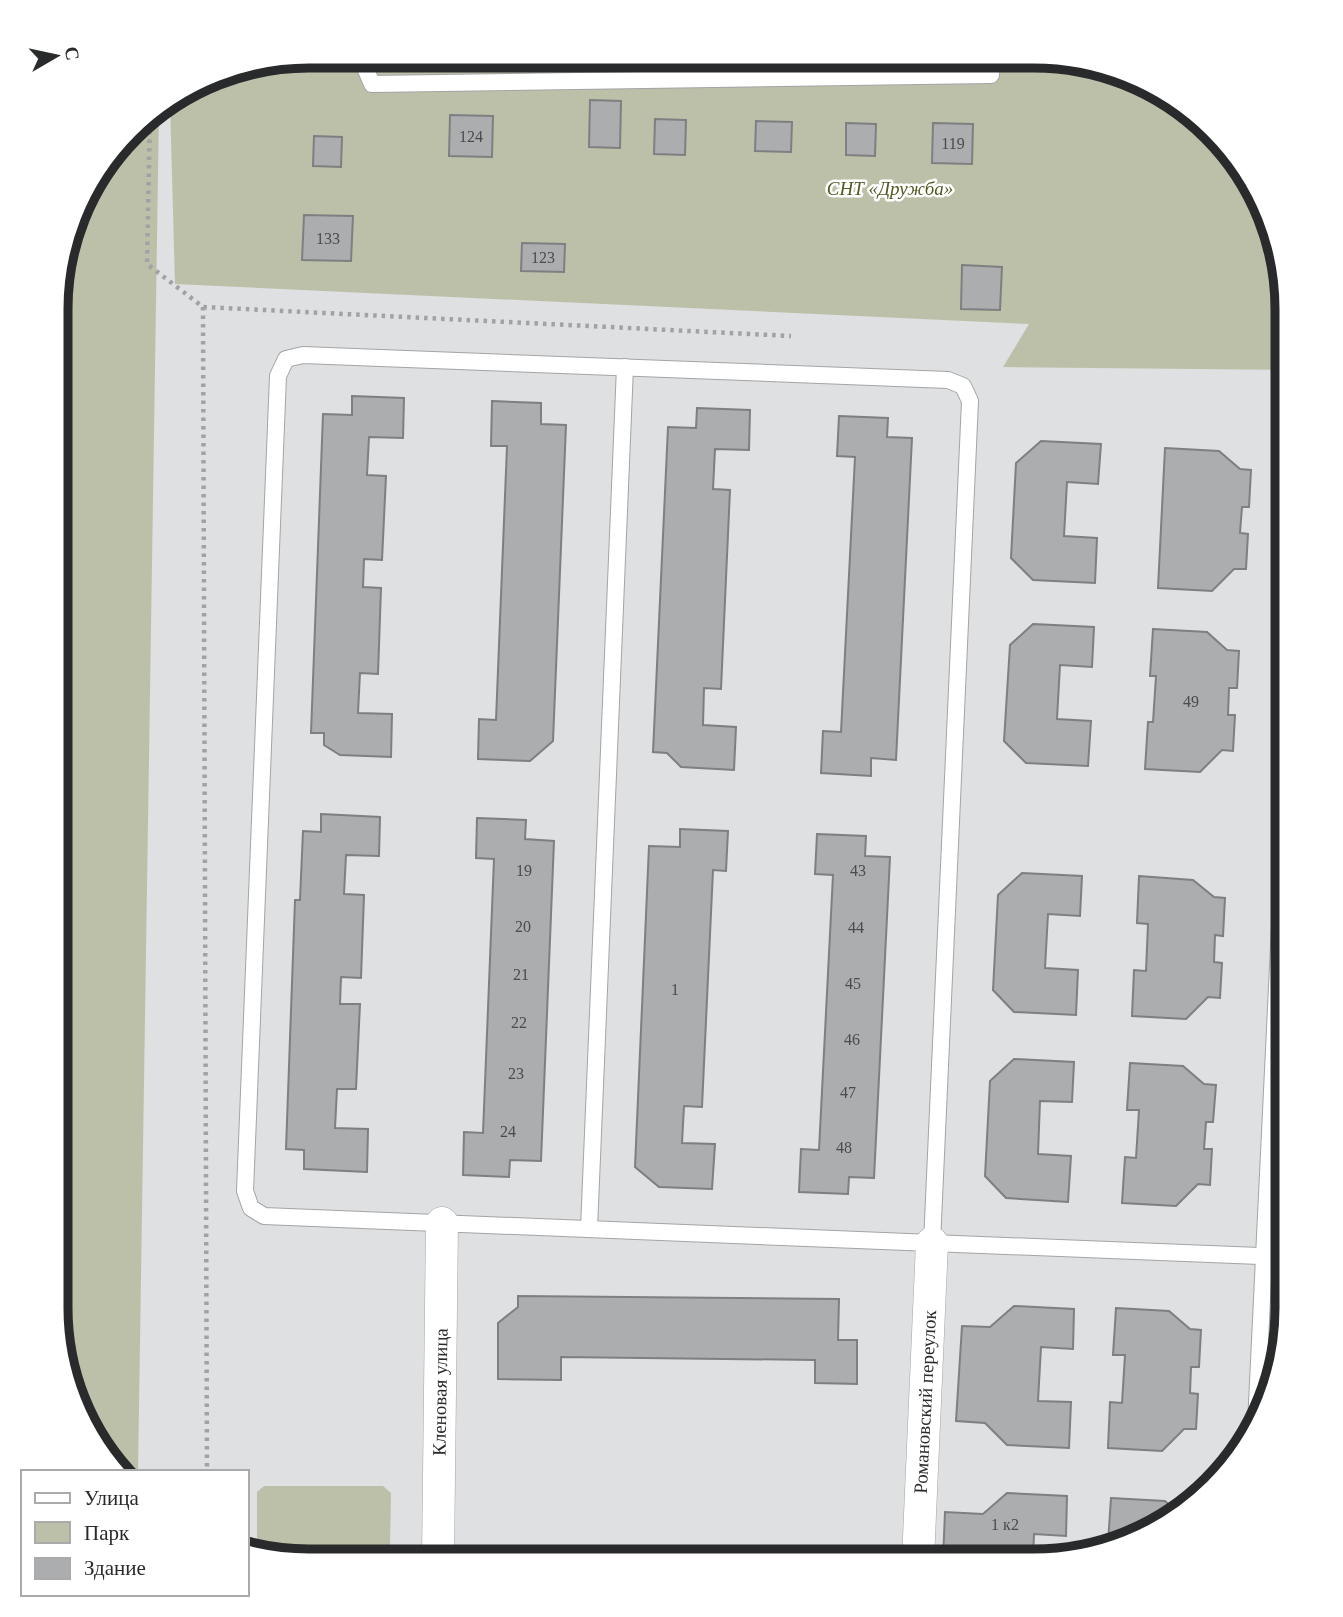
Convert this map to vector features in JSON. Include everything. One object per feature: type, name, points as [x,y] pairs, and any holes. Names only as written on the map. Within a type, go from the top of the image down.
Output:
[{"type":"street","name":"Кленовая улица","points":[[438,1548],[442,1223]]},
{"type":"street","name":"Романовский переулок","points":[[919,1548],[932,1243]]},
{"type":"lane","points":[[366,69],[372,84],[991,75],[991,68]]},
{"type":"lane","points":[[932,1243],[970,401],[963,386],[948,380],[625,367],[303,355],[286,359],[278,376],[245,1191],[251,1208],[264,1216],[932,1243],[1274,1256]]},
{"type":"lane","points":[[589,1229],[625,367]]},
{"type":"lane","points":[[1257,1396],[1274,1043]]},
{"type":"path","points":[[150,128],[147,264],[203,307],[791,337]]},
{"type":"path","points":[[203,307],[207,1470]]},
{"type":"green space","name":"СНТ «Дружба»","points":[[294,69],[1065,70],[1096,76],[1126,87],[1168,109],[1193,128],[1215,150],[1234,175],[1256,217],[1267,247],[1273,278],[1275,370],[1003,367],[1029,324],[175,284],[170,113],[217,87],[247,76]]},
{"type":"green space","points":[[159,121],[138,1470],[132,1470],[101,1428],[87,1400],[76,1370],[68,1307],[68,310],[76,247],[93,203],[128,150]]},
{"type":"green space","points":[[264,1486],[383,1486],[391,1493],[390,1546],[294,1548],[257,1543],[257,1492]]},
{"type":"building","points":[[590,100],[621,101],[620,148],[589,147]]},
{"type":"building","points":[[450,115],[493,116],[492,157],[449,156]]},
{"type":"building","points":[[655,119],[686,120],[685,155],[654,154]]},
{"type":"building","points":[[756,121],[792,122],[791,152],[755,151]]},
{"type":"building","points":[[846,123],[876,124],[875,156],[846,155]]},
{"type":"building","points":[[933,123],[973,124],[972,164],[932,163]]},
{"type":"building","points":[[314,136],[342,137],[341,167],[313,166]]},
{"type":"building","points":[[304,215],[353,216],[351,261],[302,260]]},
{"type":"building","points":[[522,243],[565,244],[564,272],[521,271]]},
{"type":"building","points":[[962,265],[1002,267],[1000,310],[961,309]]},
{"type":"building","points":[[352,396],[404,398],[403,438],[369,437],[367,475],[386,476],[382,560],[364,559],[363,587],[381,588],[378,674],[360,673],[358,713],[392,714],[391,757],[340,755],[324,745],[324,733],[311,733],[323,414],[352,415]]},
{"type":"building","points":[[492,401],[541,403],[541,424],[566,425],[553,741],[530,761],[478,759],[479,719],[496,720],[507,446],[491,446]]},
{"type":"building","points":[[697,408],[750,410],[749,450],[715,449],[713,489],[730,490],[721,689],[704,688],[703,725],[736,727],[734,770],[681,767],[667,753],[653,752],[668,427],[696,428]]},
{"type":"building","points":[[839,416],[888,418],[887,437],[912,438],[896,760],[871,758],[871,776],[821,773],[823,731],[841,732],[855,457],[837,456]]},
{"type":"building","points":[[1041,441],[1101,444],[1098,484],[1067,482],[1064,536],[1097,538],[1095,583],[1033,580],[1011,558],[1016,463]]},
{"type":"building","points":[[1165,448],[1219,451],[1240,469],[1251,470],[1249,507],[1242,507],[1240,533],[1248,534],[1246,569],[1234,569],[1212,591],[1158,588]]},
{"type":"building","points":[[1033,624],[1094,627],[1092,667],[1060,665],[1057,719],[1091,721],[1088,766],[1026,763],[1004,741],[1010,645]]},
{"type":"building","points":[[1153,629],[1207,632],[1227,650],[1239,651],[1237,688],[1229,688],[1228,715],[1235,715],[1233,751],[1222,750],[1200,772],[1145,769],[1148,722],[1153,722],[1156,676],[1150,676]]},
{"type":"building","points":[[321,814],[380,817],[379,856],[346,855],[344,894],[364,895],[361,978],[341,977],[340,1004],[360,1004],[356,1089],[337,1089],[335,1128],[368,1129],[367,1172],[304,1169],[304,1150],[286,1149],[295,900],[300,900],[303,831],[321,832]]},
{"type":"building","points":[[477,818],[526,820],[525,839],[554,841],[541,1161],[510,1160],[509,1177],[463,1175],[464,1132],[483,1133],[494,859],[476,858]]},
{"type":"building","points":[[680,829],[728,831],[726,871],[713,870],[702,1107],[684,1106],[682,1143],[715,1144],[712,1189],[659,1187],[635,1167],[649,846],[680,847]]},
{"type":"building","points":[[817,834],[866,836],[865,856],[890,857],[874,1178],[849,1177],[848,1194],[799,1192],[801,1149],[819,1150],[833,875],[815,874]]},
{"type":"building","points":[[1022,873],[1082,876],[1080,916],[1048,914],[1045,968],[1078,970],[1076,1015],[1014,1012],[993,990],[998,895]]},
{"type":"building","points":[[1139,876],[1193,880],[1214,897],[1225,898],[1223,936],[1215,935],[1214,962],[1222,963],[1220,998],[1208,997],[1186,1019],[1132,1016],[1134,970],[1146,971],[1148,924],[1137,923]]},
{"type":"building","points":[[1014,1059],[1074,1062],[1072,1102],[1040,1101],[1038,1154],[1071,1156],[1068,1202],[1006,1198],[985,1176],[990,1081]]},
{"type":"building","points":[[1130,1063],[1183,1066],[1204,1084],[1216,1085],[1213,1122],[1206,1122],[1204,1149],[1212,1149],[1210,1185],[1198,1184],[1176,1206],[1122,1203],[1125,1157],[1136,1158],[1139,1110],[1127,1110]]},
{"type":"building","points":[[518,1296],[839,1299],[838,1340],[857,1340],[857,1384],[815,1383],[815,1360],[561,1357],[561,1380],[498,1379],[498,1323],[518,1307]]},
{"type":"building","points":[[1014,1306],[1074,1309],[1073,1349],[1041,1347],[1038,1401],[1071,1402],[1069,1448],[1007,1445],[985,1423],[956,1421],[962,1326],[990,1327]]},
{"type":"building","points":[[1116,1308],[1169,1311],[1190,1329],[1201,1330],[1199,1367],[1191,1367],[1190,1393],[1198,1394],[1196,1429],[1184,1429],[1162,1451],[1108,1448],[1110,1402],[1122,1403],[1125,1355],[1113,1355]]},
{"type":"building","points":[[1007,1493],[1067,1496],[1066,1536],[1034,1534],[1033,1548],[943,1548],[945,1512],[983,1514]]},
{"type":"building","points":[[1111,1498],[1165,1501],[1170,1506],[1154,1516],[1108,1536]]}]
